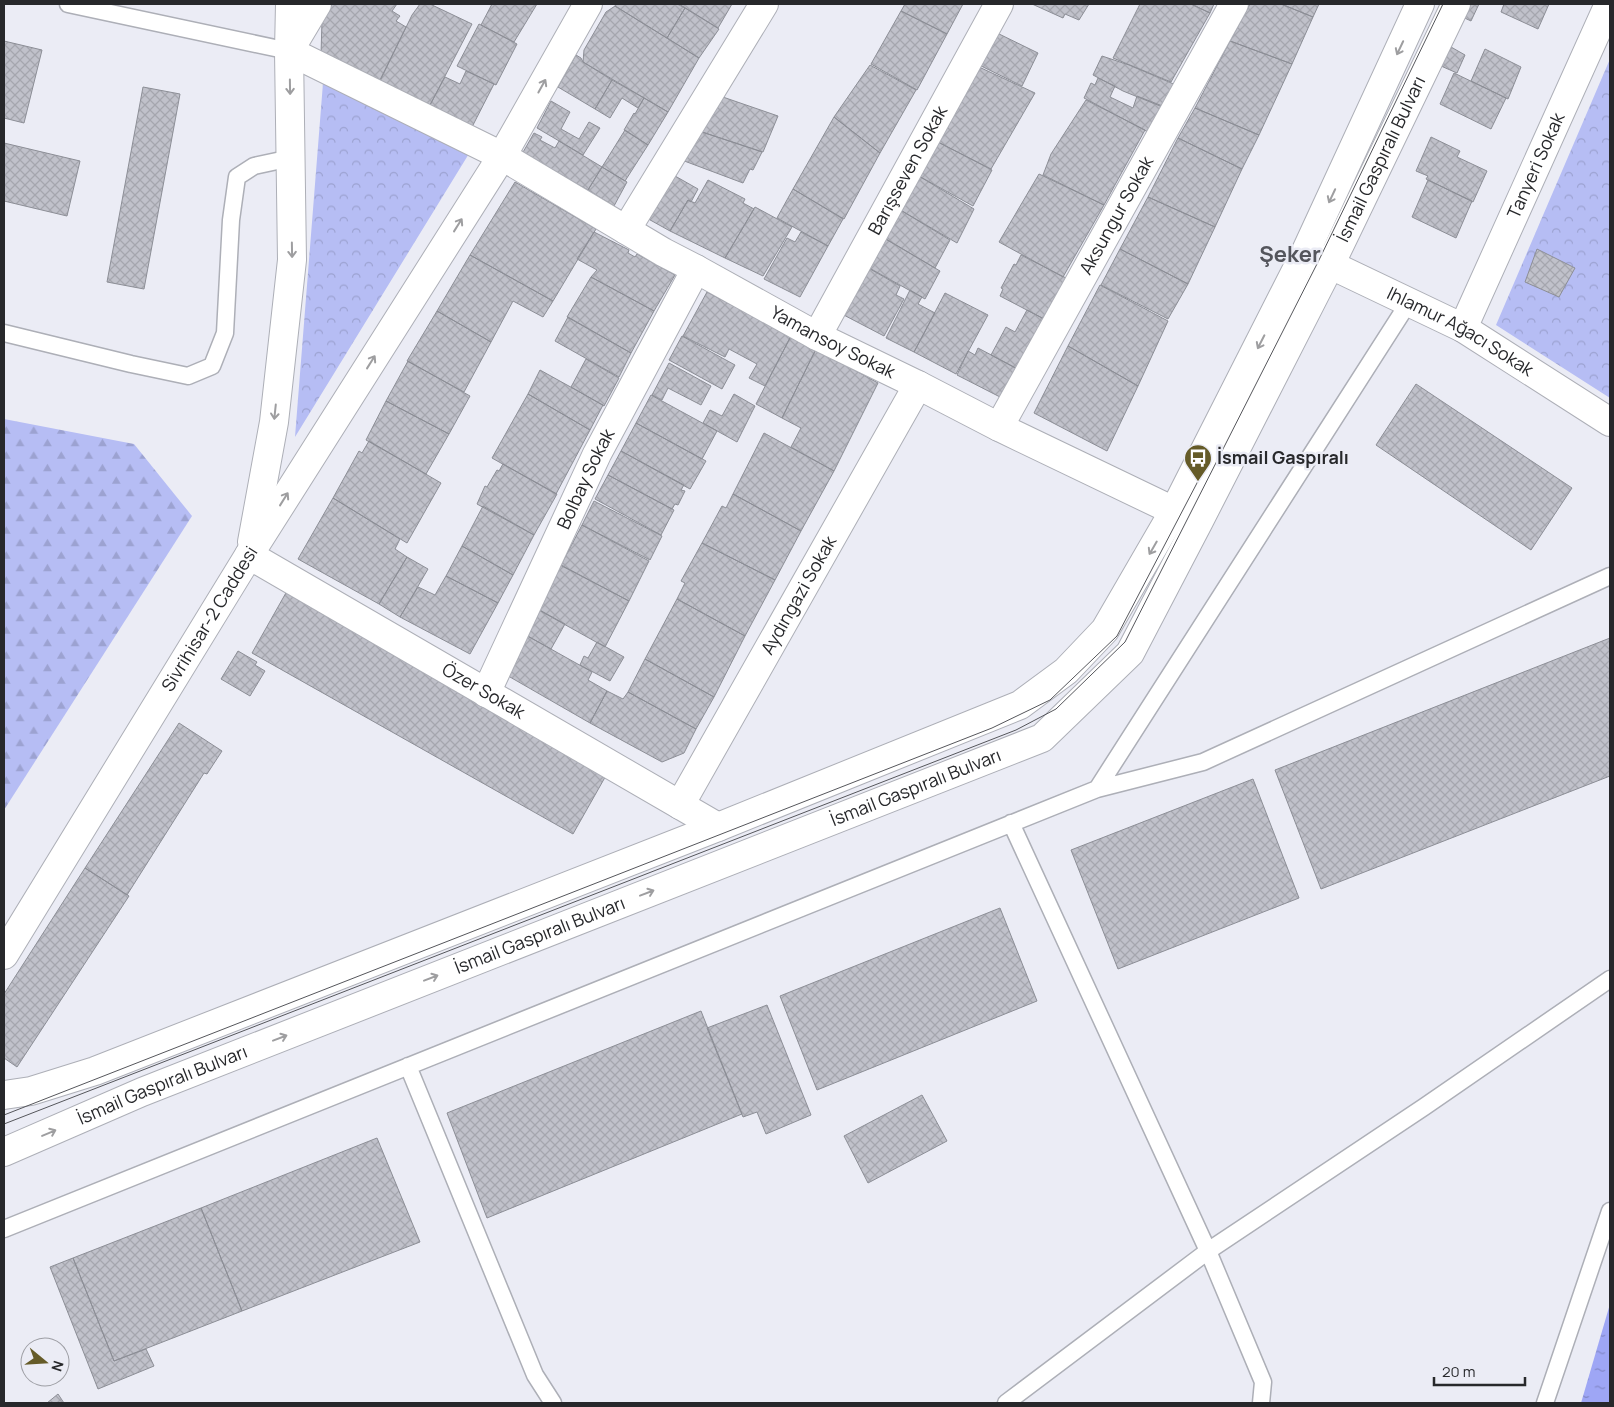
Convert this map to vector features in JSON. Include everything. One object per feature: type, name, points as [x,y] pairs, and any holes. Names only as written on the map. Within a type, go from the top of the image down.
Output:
[{"type":"main road","points":[[249,556],[274,422],[292,260],[290,4]]},
{"type":"main road","points":[[289,51],[317,4]]},
{"type":"main road","points":[[249,556],[502,156],[588,4]]},
{"type":"main road","points":[[626,230],[764,4]]},
{"type":"main road","name":"Barışseven Sokak","points":[[817,336],[999,4]]},
{"type":"main road","name":"Aksungur Sokak","points":[[999,427],[1234,4]]},
{"type":"main road","points":[[4,1095],[31,1091],[95,1071],[718,828],[1020,705],[1066,671],[1105,630],[1318,259],[1420,4]]},
{"type":"main road","name":"İsmail Gaspıralı Bulvarı","points":[[4,1152],[142,1092],[1042,738],[1130,653],[1199,521],[1318,259],[1456,4]]},
{"type":"main road","name":"Tanyeri Sokak","points":[[1463,328],[1610,4]]},
{"type":"main road","name":"Yamansoy Sokak","points":[[289,51],[502,156],[663,252],[817,336],[999,427],[1174,511]]},
{"type":"main road","name":"Ihlamur Ağacı Sokak","points":[[1318,259],[1463,328],[1610,422]]},
{"type":"main road","name":"Bolbay Sokak","points":[[486,694],[598,454],[696,269]]},
{"type":"main road","name":"Aydıngazi Sokak","points":[[680,805],[918,385]]},
{"type":"main road","name":"Özer Sokak","points":[[249,556],[718,828]]},
{"type":"main road","name":"Sivrihisar-2 Caddesi","points":[[4,921],[249,556]]},
{"type":"main road","name":"Sivrihisar-2 Caddesi","points":[[4,955],[249,556]]},
{"type":"lane","points":[[68,4],[289,51]]},
{"type":"lane","points":[[4,334],[188,376],[212,366],[225,332],[231,220],[238,177],[254,166],[291,158]]},
{"type":"lane","points":[[1097,789],[1409,302]]},
{"type":"lane","points":[[4,1229],[1097,789],[1203,762],[1610,576]]},
{"type":"lane","points":[[1011,823],[1208,1250],[1263,1382],[1261,1403]]},
{"type":"lane","points":[[1006,1403],[1208,1250],[1424,1107],[1610,980]]},
{"type":"lane","points":[[408,1066],[535,1375],[553,1403]]},
{"type":"lane","points":[[1545,1403],[1610,1211]]},
{"type":"green space","points":[[1610,59],[1610,398],[1496,325]]},
{"type":"green space","points":[[323,83],[470,152],[295,437]]},
{"type":"green space","points":[[4,419],[134,444],[192,516],[4,810]]},
{"type":"water","points":[[1610,1304],[1610,1403],[1581,1403]]},
{"type":"building","points":[[332,4],[397,4],[392,11],[400,16],[396,21],[406,27],[379,82],[321,55],[322,20]]},
{"type":"building","points":[[420,4],[430,4],[472,24],[430,105],[380,81],[412,15]]},
{"type":"building","points":[[492,4],[537,4],[514,42],[481,25]]},
{"type":"building","points":[[616,4],[677,4],[685,8],[667,38],[615,6]]},
{"type":"building","points":[[679,4],[732,4],[718,28]]},
{"type":"building","points":[[905,4],[963,4],[947,34],[901,11]]},
{"type":"building","points":[[1032,4],[1089,4],[1079,20],[1065,14],[1063,18]]},
{"type":"building","points":[[1140,4],[1191,4],[1210,13],[1171,82],[1113,58]]},
{"type":"building","points":[[1191,4],[1214,4],[1210,13]]},
{"type":"building","points":[[1250,4],[1281,4],[1313,17],[1292,64],[1230,41]]},
{"type":"building","points":[[1281,4],[1319,4],[1313,17]]},
{"type":"building","points":[[1461,4],[1479,4],[1471,21],[1456,14]]},
{"type":"building","points":[[1504,4],[1549,4],[1538,29],[1501,12]]},
{"type":"building","points":[[615,6],[699,58],[668,112],[583,62],[584,50],[606,12]]},
{"type":"building","points":[[685,8],[719,29],[699,58],[667,38]]},
{"type":"building","points":[[901,11],[947,34],[917,90],[871,64]]},
{"type":"building","points":[[479,24],[517,44],[496,85],[457,66]]},
{"type":"building","points":[[995,32],[1038,53],[1022,86],[977,64]]},
{"type":"building","points":[[4,41],[42,50],[24,123],[4,118]]},
{"type":"building","points":[[1230,41],[1292,64],[1259,135],[1195,108]]},
{"type":"building","points":[[1451,47],[1465,55],[1457,73],[1441,66]]},
{"type":"building","points":[[1485,49],[1521,67],[1508,99],[1471,81]]},
{"type":"building","points":[[576,55],[583,62],[612,80],[595,109],[558,87]]},
{"type":"building","points":[[1102,56],[1176,85],[1165,108],[1123,91],[1093,75]]},
{"type":"building","points":[[870,65],[916,90],[880,153],[834,117]]},
{"type":"building","points":[[979,67],[1035,93],[991,169],[936,141]]},
{"type":"building","points":[[466,71],[494,84],[472,127],[430,105],[445,77],[460,84]]},
{"type":"building","points":[[1454,73],[1506,98],[1491,129],[1440,104]]},
{"type":"building","points":[[1098,78],[1115,86],[1110,97],[1133,108],[1137,96],[1165,107],[1148,132],[1084,98],[1091,83],[1095,85]]},
{"type":"building","points":[[612,80],[644,98],[638,108],[622,98],[610,118],[595,109]]},
{"type":"building","points":[[143,87],[180,94],[144,289],[107,282]]},
{"type":"building","points":[[717,95],[778,116],[763,152],[696,130]]},
{"type":"building","points":[[644,98],[668,112],[648,145],[624,130]]},
{"type":"building","points":[[1086,100],[1145,130],[1104,205],[1043,175],[1051,154]]},
{"type":"building","points":[[551,101],[570,112],[561,129],[579,139],[589,122],[600,128],[583,155],[537,128]]},
{"type":"building","points":[[1195,108],[1259,135],[1242,169],[1178,138]]},
{"type":"building","points":[[834,117],[880,153],[844,219],[793,189]]},
{"type":"building","points":[[625,130],[648,145],[625,181],[602,167]]},
{"type":"building","points":[[696,130],[762,152],[753,170],[750,169],[743,183],[679,159]]},
{"type":"building","points":[[534,133],[542,137],[540,140],[555,148],[559,141],[602,167],[588,190],[522,154]]},
{"type":"building","points":[[1431,137],[1460,151],[1457,157],[1487,171],[1473,202],[1426,179],[1428,176],[1416,171]]},
{"type":"building","points":[[1178,138],[1242,169],[1215,227],[1148,197]]},
{"type":"building","points":[[936,141],[992,170],[973,206],[917,175]]},
{"type":"building","points":[[4,143],[80,161],[67,216],[4,201]]},
{"type":"building","points":[[602,167],[627,182],[614,206],[588,190]]},
{"type":"building","points":[[668,172],[698,189],[691,202],[688,200],[670,231],[643,216]]},
{"type":"building","points":[[1039,174],[1104,205],[1063,277],[999,242]]},
{"type":"building","points":[[917,175],[974,209],[957,243],[897,208]]},
{"type":"building","points":[[708,180],[745,199],[743,203],[754,209],[725,258],[670,231],[688,200],[695,203]]},
{"type":"building","points":[[1428,180],[1472,201],[1456,238],[1412,217]]},
{"type":"building","points":[[515,182],[596,229],[553,301],[470,255]]},
{"type":"building","points":[[793,189],[843,219],[828,246],[777,218]]},
{"type":"building","points":[[1148,197],[1215,227],[1188,284],[1120,249]]},
{"type":"building","points":[[755,207],[792,227],[763,276],[725,258]]},
{"type":"building","points":[[897,208],[950,240],[935,268],[881,236]]},
{"type":"building","points":[[594,232],[629,250],[628,253],[635,257],[637,254],[675,275],[654,311],[591,277],[597,270],[577,259]]},
{"type":"building","points":[[801,232],[828,246],[800,297],[764,279],[787,238],[795,242]]},
{"type":"building","points":[[882,237],[940,271],[925,299],[864,265]]},
{"type":"building","points":[[1120,249],[1188,284],[1168,319],[1101,285]]},
{"type":"building","points":[[1537,249],[1575,268],[1559,297],[1525,282]]},
{"type":"building","points":[[470,255],[553,301],[543,317],[513,301],[491,342],[437,311]]},
{"type":"building","points":[[1021,255],[1066,278],[1044,319],[1000,296],[1003,289],[1001,288]]},
{"type":"building","points":[[863,265],[900,286],[896,295],[904,299],[884,336],[838,312]]},
{"type":"building","points":[[591,277],[654,311],[631,353],[567,317]]},
{"type":"building","points":[[1100,285],[1168,321],[1138,386],[1068,346]]},
{"type":"building","points":[[910,290],[922,297],[918,304],[935,313],[914,352],[886,338]]},
{"type":"building","points":[[707,292],[791,336],[765,386],[749,378],[757,364],[729,349],[725,357],[683,336]]},
{"type":"building","points":[[945,293],[988,315],[956,374],[914,352]]},
{"type":"building","points":[[1027,310],[1046,320],[1019,370],[991,355],[1006,327],[1015,332]]},
{"type":"building","points":[[437,311],[491,342],[464,392],[407,361]]},
{"type":"building","points":[[568,317],[631,353],[619,377],[555,341]]},
{"type":"building","points":[[682,336],[735,365],[722,389],[669,360]]},
{"type":"building","points":[[791,336],[816,349],[782,418],[756,404]]},
{"type":"building","points":[[1068,346],[1138,386],[1107,451],[1034,413]]},
{"type":"building","points":[[978,348],[1016,368],[1002,398],[957,375],[968,351],[975,355]]},
{"type":"building","points":[[816,349],[878,383],[834,471],[791,447],[801,428],[782,418]]},
{"type":"building","points":[[586,359],[619,378],[604,406],[571,387]]},
{"type":"building","points":[[408,361],[470,396],[449,434],[386,401]]},
{"type":"building","points":[[669,363],[711,386],[701,405],[668,388],[662,400],[652,395]]},
{"type":"building","points":[[540,370],[603,405],[590,430],[528,394]]},
{"type":"building","points":[[1416,384],[1572,488],[1531,550],[1376,445]]},
{"type":"building","points":[[528,394],[590,430],[556,494],[492,458]]},
{"type":"building","points":[[734,394],[755,406],[737,442],[703,423],[710,410],[722,416]]},
{"type":"building","points":[[651,395],[717,431],[702,459],[636,423]]},
{"type":"building","points":[[386,401],[449,434],[426,474],[366,440]]},
{"type":"building","points":[[636,423],[706,461],[690,489],[621,451]]},
{"type":"building","points":[[764,433],[834,471],[801,531],[733,494]]},
{"type":"building","points":[[369,441],[441,483],[407,543],[333,498],[359,451],[362,453]]},
{"type":"building","points":[[621,451],[684,485],[681,490],[685,491],[678,505],[675,504],[672,509],[608,475]]},
{"type":"building","points":[[503,464],[557,494],[534,535],[477,504],[485,486],[487,487]]},
{"type":"building","points":[[608,475],[674,510],[661,535],[595,499]]},
{"type":"building","points":[[733,494],[801,531],[775,580],[702,543],[722,506],[726,508]]},
{"type":"building","points":[[333,498],[400,539],[395,549],[407,557],[379,604],[298,559]]},
{"type":"building","points":[[594,501],[662,536],[650,560],[582,525]]},
{"type":"building","points":[[483,506],[534,535],[513,575],[462,546]]},
{"type":"building","points":[[582,525],[649,561],[629,601],[561,565]]},
{"type":"building","points":[[702,543],[775,580],[745,636],[677,599],[685,583],[681,581]]},
{"type":"building","points":[[462,546],[513,575],[498,603],[446,576]]},
{"type":"building","points":[[407,557],[428,569],[400,617],[379,604]]},
{"type":"building","points":[[560,565],[629,601],[605,647],[537,609]]},
{"type":"building","points":[[446,576],[498,603],[470,654],[400,617],[418,587],[435,595]]},
{"type":"building","points":[[287,591],[608,772],[573,834],[252,653]]},
{"type":"building","points":[[677,599],[745,636],[714,697],[645,659]]},
{"type":"building","points":[[536,608],[565,624],[551,649],[522,633]]},
{"type":"building","points":[[524,634],[592,672],[588,680],[607,691],[590,723],[503,673]]},
{"type":"building","points":[[1610,638],[1610,776],[1321,889],[1275,770]]},
{"type":"building","points":[[597,642],[624,657],[610,681],[580,665],[584,656],[588,658]]},
{"type":"building","points":[[238,651],[257,662],[255,665],[265,671],[250,696],[221,679]]},
{"type":"building","points":[[645,659],[714,697],[696,729],[628,692]]},
{"type":"building","points":[[607,691],[623,699],[628,692],[696,729],[684,753],[662,762],[590,723]]},
{"type":"building","points":[[179,723],[222,751],[207,774],[204,773],[127,895],[85,868]]},
{"type":"building","points":[[1253,779],[1299,898],[1118,969],[1071,850]]},
{"type":"building","points":[[85,868],[129,896],[17,1067],[4,1058],[4,994]]},
{"type":"building","points":[[1000,908],[1037,1001],[817,1090],[780,996]]},
{"type":"building","points":[[767,1005],[811,1115],[766,1134],[757,1112],[743,1117],[707,1028]]},
{"type":"building","points":[[701,1011],[742,1114],[487,1218],[447,1113]]},
{"type":"building","points":[[922,1095],[947,1141],[868,1183],[844,1136]]},
{"type":"building","points":[[377,1138],[420,1242],[242,1311],[201,1208]]},
{"type":"building","points":[[201,1208],[242,1311],[114,1361],[73,1258]]},
{"type":"building","points":[[73,1258],[114,1361],[146,1349],[154,1366],[98,1389],[50,1267]]},
{"type":"building","points":[[58,1394],[64,1403],[47,1403]]},
{"type":"tram line","points":[[4,1124],[1016,730],[1056,709],[1125,642],[1319,260],[1443,4]]},
{"type":"tram line","points":[[4,1115],[992,728],[1050,700],[1117,636],[1208,462]]},
{"type":"place","name":"İsmail Gaspıralı","points":[[1198,482]]},
{"type":"district","name":"Şeker","points":[[1290,254]]}]
